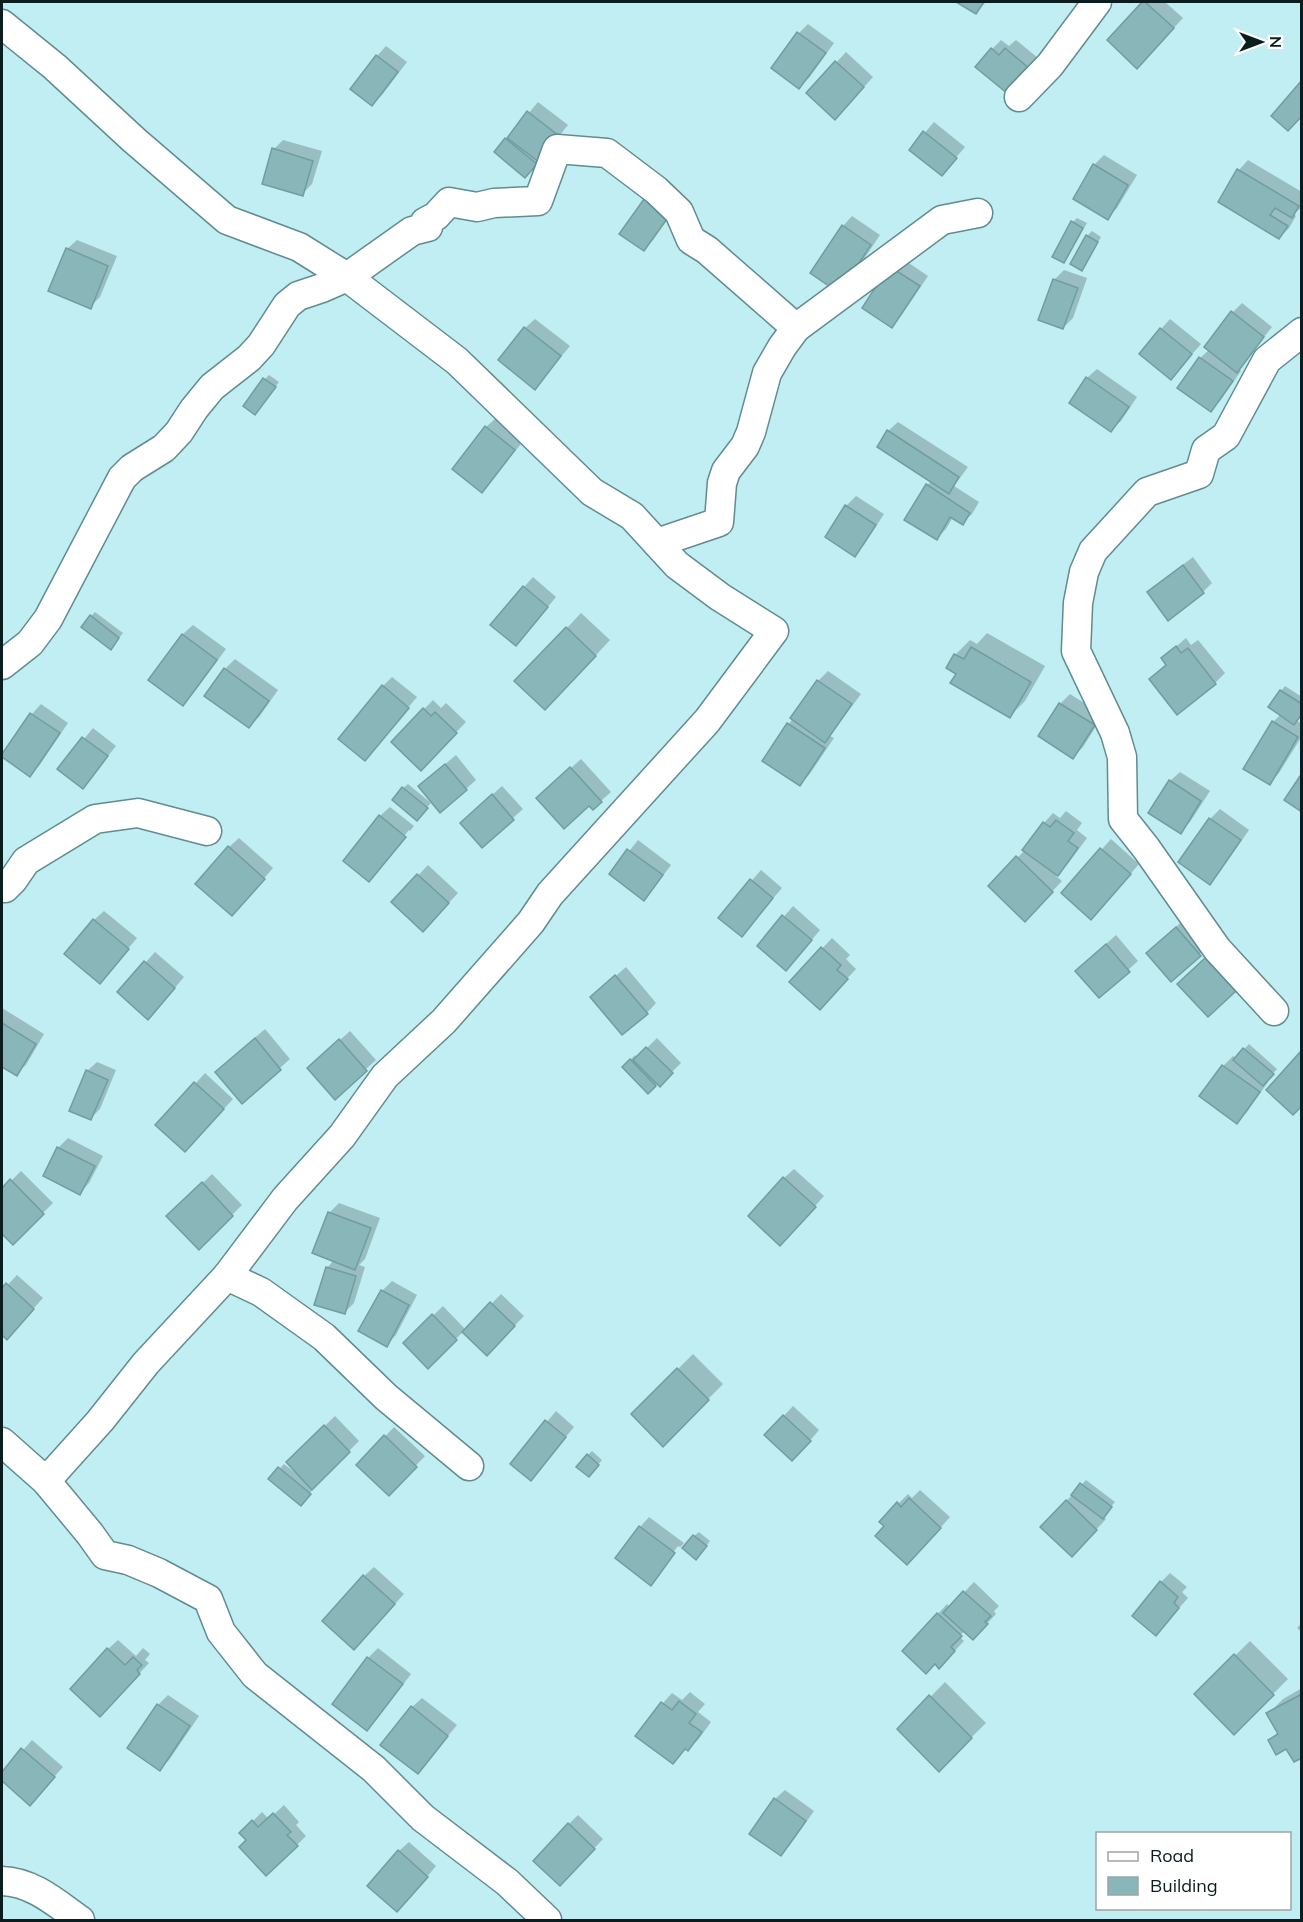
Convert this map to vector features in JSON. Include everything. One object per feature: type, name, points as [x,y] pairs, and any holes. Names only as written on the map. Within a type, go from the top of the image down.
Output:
[{"type":"street","points":[[1019,98],[1050,65],[1097,2]]},
{"type":"street","points":[[2,24],[55,67],[134,140],[227,220],[299,247],[347,277],[457,361],[592,492],[632,516],[677,565],[712,591],[774,631],[707,721],[550,894],[531,922],[444,1022],[385,1076],[342,1136],[285,1200],[226,1276],[146,1363],[100,1421],[46,1481]]},
{"type":"street","points":[[2,664],[30,643],[48,619],[122,478],[132,468],[164,448],[172,440],[212,387],[249,358],[261,345],[287,305],[298,296],[347,277],[412,231],[428,227],[425,222],[436,216],[449,202],[477,207],[494,203],[538,201],[557,149],[607,153],[656,190],[679,212],[691,240],[707,250],[796,328]]},
{"type":"street","points":[[657,543],[719,522],[722,483],[726,471],[745,446],[751,432],[767,373],[796,328],[942,220],[978,213]]},
{"type":"street","points":[[1274,1011],[1217,950],[1123,819],[1122,757],[1115,733],[1076,651],[1078,603],[1084,572],[1093,551],[1147,492],[1199,474],[1206,450],[1226,436],[1267,360],[1302,332]]},
{"type":"street","points":[[2,888],[13,880],[26,861],[95,819],[138,813],[207,831]]},
{"type":"street","points":[[226,1276],[261,1292],[324,1337],[386,1397],[469,1467]]},
{"type":"street","points":[[2,1442],[46,1481],[90,1534],[105,1556],[128,1560],[159,1573],[208,1599],[221,1632],[255,1675],[374,1769],[423,1818],[507,1882],[547,1920]]},
{"type":"street","points":[[2,1881],[41,1891],[80,1920]]},
{"type":"building","points":[[956,2],[984,2],[976,14]]},
{"type":"building","points":[[1142,2],[1145,2],[1174,28],[1137,69],[1107,40]]},
{"type":"building","points":[[797,32],[826,53],[799,89],[771,68]]},
{"type":"building","points":[[991,48],[999,55],[1005,48],[1030,69],[1008,94],[975,67]]},
{"type":"building","points":[[376,55],[398,72],[372,106],[350,89]]},
{"type":"building","points":[[835,61],[864,87],[835,120],[806,93]]},
{"type":"building","points":[[1302,80],[1302,116],[1288,131],[1271,116]]},
{"type":"building","points":[[527,111],[559,136],[539,162],[507,138]]},
{"type":"building","points":[[923,131],[957,158],[942,176],[909,150]]},
{"type":"building","points":[[505,138],[537,164],[525,178],[494,152]]},
{"type":"building","points":[[272,148],[313,161],[303,196],[262,184]]},
{"type":"building","points":[[1093,164],[1128,185],[1108,220],[1073,199]]},
{"type":"building","points":[[1237,169],[1299,206],[1292,218],[1275,208],[1270,215],[1288,226],[1279,239],[1218,202]]},
{"type":"building","points":[[644,199],[669,216],[644,251],[619,234]]},
{"type":"building","points":[[1071,221],[1083,228],[1064,263],[1052,257]]},
{"type":"building","points":[[842,225],[871,245],[839,293],[810,273]]},
{"type":"building","points":[[1086,235],[1098,242],[1082,271],[1070,264]]},
{"type":"building","points":[[66,248],[108,266],[91,309],[48,291]]},
{"type":"building","points":[[889,266],[920,286],[892,328],[862,308]]},
{"type":"building","points":[[1053,279],[1078,288],[1063,329],[1038,320]]},
{"type":"building","points":[[1231,311],[1264,337],[1237,373],[1204,347]]},
{"type":"building","points":[[524,327],[561,356],[535,390],[498,360]]},
{"type":"building","points":[[1160,328],[1192,354],[1171,380],[1139,354]]},
{"type":"building","points":[[1199,357],[1233,381],[1211,412],[1177,388]]},
{"type":"building","points":[[1086,377],[1129,407],[1111,432],[1069,403]]},
{"type":"building","points":[[263,378],[276,387],[255,415],[243,406]]},
{"type":"building","points":[[485,426],[515,450],[482,493],[452,469]]},
{"type":"building","points":[[887,430],[959,477],[949,494],[877,447]]},
{"type":"building","points":[[926,484],[970,513],[963,525],[950,517],[937,540],[904,520]]},
{"type":"building","points":[[845,505],[876,525],[855,557],[825,537]]},
{"type":"building","points":[[1183,565],[1204,593],[1168,621],[1147,592]]},
{"type":"building","points":[[523,586],[548,607],[516,646],[490,625]]},
{"type":"building","points":[[90,615],[119,638],[111,650],[81,627]]},
{"type":"building","points":[[566,627],[596,656],[545,710],[514,681]]},
{"type":"building","points":[[182,634],[217,660],[183,706],[148,680]]},
{"type":"building","points":[[1176,646],[1181,653],[1188,648],[1216,684],[1177,715],[1149,679],[1166,665],[1161,658]]},
{"type":"building","points":[[971,647],[1031,682],[1010,718],[950,683],[956,674],[946,668],[954,654],[964,659]]},
{"type":"building","points":[[224,668],[269,701],[249,728],[204,696]]},
{"type":"building","points":[[817,680],[852,704],[825,743],[790,718]]},
{"type":"building","points":[[382,685],[409,708],[365,761],[338,739]]},
{"type":"building","points":[[1280,690],[1302,704],[1302,714],[1294,725],[1268,707]]},
{"type":"building","points":[[1059,703],[1095,725],[1073,759],[1038,736]]},
{"type":"building","points":[[423,708],[431,716],[435,712],[457,733],[421,771],[391,742]]},
{"type":"building","points":[[30,713],[60,733],[30,777],[2,757],[2,754]]},
{"type":"building","points":[[1272,721],[1298,737],[1270,785],[1243,769]]},
{"type":"building","points":[[787,723],[825,748],[800,786],[762,761]]},
{"type":"building","points":[[82,737],[108,756],[83,789],[57,769]]},
{"type":"building","points":[[445,764],[467,790],[440,813],[418,786]]},
{"type":"building","points":[[570,767],[602,802],[593,810],[589,806],[564,829],[536,798]]},
{"type":"building","points":[[1302,773],[1302,812],[1284,800]]},
{"type":"building","points":[[1169,780],[1201,801],[1181,834],[1148,813]]},
{"type":"building","points":[[402,787],[428,808],[417,821],[392,800]]},
{"type":"building","points":[[492,794],[514,820],[482,848],[460,823]]},
{"type":"building","points":[[379,815],[406,837],[369,882],[343,861]]},
{"type":"building","points":[[1209,818],[1241,840],[1210,885],[1178,862]]},
{"type":"building","points":[[1056,820],[1074,833],[1068,841],[1078,848],[1058,876],[1022,850],[1043,822],[1050,827]]},
{"type":"building","points":[[228,846],[265,879],[232,916],[195,884]]},
{"type":"building","points":[[1100,848],[1131,874],[1091,920],[1061,893]]},
{"type":"building","points":[[627,849],[663,875],[644,901],[609,874]]},
{"type":"building","points":[[1016,856],[1053,892],[1025,922],[988,886]]},
{"type":"building","points":[[417,874],[449,903],[423,932],[391,902]]},
{"type":"building","points":[[750,879],[773,898],[742,937],[718,918]]},
{"type":"building","points":[[782,915],[812,940],[786,971],[757,946]]},
{"type":"building","points":[[93,919],[129,949],[100,984],[64,954]]},
{"type":"building","points":[[1176,927],[1201,956],[1171,982],[1146,953]]},
{"type":"building","points":[[1106,944],[1130,972],[1099,998],[1075,971]]},
{"type":"building","points":[[821,947],[841,965],[837,970],[848,979],[820,1010],[789,982]]},
{"type":"building","points":[[1205,958],[1236,991],[1208,1017],[1177,984]]},
{"type":"building","points":[[144,961],[175,988],[148,1020],[117,992]]},
{"type":"building","points":[[615,975],[648,1014],[622,1035],[590,997]]},
{"type":"building","points":[[2,1023],[36,1044],[17,1076],[2,1067]]},
{"type":"building","points":[[255,1038],[281,1070],[242,1104],[215,1072]]},
{"type":"building","points":[[339,1039],[367,1071],[335,1100],[307,1068]]},
{"type":"building","points":[[646,1047],[673,1073],[660,1087],[633,1060]]},
{"type":"building","points":[[1243,1048],[1274,1074],[1263,1086],[1233,1060]]},
{"type":"building","points":[[1301,1051],[1302,1106],[1293,1115],[1266,1090]]},
{"type":"building","points":[[630,1059],[656,1086],[648,1094],[622,1067]]},
{"type":"building","points":[[1222,1065],[1260,1092],[1237,1124],[1199,1096]]},
{"type":"building","points":[[86,1070],[108,1080],[91,1120],[69,1111]]},
{"type":"building","points":[[194,1082],[224,1109],[185,1152],[155,1125]]},
{"type":"building","points":[[57,1147],[95,1166],[80,1195],[43,1176]]},
{"type":"building","points":[[783,1177],[816,1207],[780,1246],[748,1216]]},
{"type":"building","points":[[10,1179],[44,1214],[13,1245],[2,1234],[2,1188]]},
{"type":"building","points":[[202,1182],[233,1216],[199,1250],[166,1216]]},
{"type":"building","points":[[328,1212],[371,1228],[355,1270],[312,1253]]},
{"type":"building","points":[[326,1267],[356,1276],[345,1314],[314,1305]]},
{"type":"building","points":[[6,1283],[34,1309],[7,1340],[2,1335],[2,1288]]},
{"type":"building","points":[[381,1290],[409,1305],[387,1347],[358,1331]]},
{"type":"building","points":[[490,1302],[515,1326],[487,1356],[462,1332]]},
{"type":"building","points":[[432,1314],[457,1340],[428,1369],[403,1343]]},
{"type":"building","points":[[677,1368],[709,1400],[663,1447],[631,1414]]},
{"type":"building","points":[[783,1415],[811,1441],[792,1461],[764,1435]]},
{"type":"building","points":[[545,1420],[566,1437],[531,1481],[510,1464]]},
{"type":"building","points":[[324,1425],[350,1452],[312,1490],[286,1462]]},
{"type":"building","points":[[384,1435],[417,1467],[389,1496],[356,1465]]},
{"type":"building","points":[[587,1454],[599,1465],[589,1477],[576,1467]]},
{"type":"building","points":[[278,1467],[311,1494],[301,1506],[268,1479]]},
{"type":"building","points":[[1080,1483],[1112,1507],[1103,1519],[1071,1495]]},
{"type":"building","points":[[909,1498],[941,1528],[907,1565],[875,1536],[884,1526],[879,1522],[897,1502],[901,1507]]},
{"type":"building","points":[[1066,1500],[1097,1530],[1072,1557],[1040,1527]]},
{"type":"building","points":[[639,1526],[675,1553],[651,1586],[615,1558]]},
{"type":"building","points":[[693,1535],[707,1546],[696,1560],[682,1548]]},
{"type":"building","points":[[363,1575],[395,1604],[354,1650],[322,1621]]},
{"type":"building","points":[[1160,1581],[1178,1597],[1174,1603],[1179,1608],[1156,1636],[1132,1616]]},
{"type":"building","points":[[963,1591],[991,1616],[985,1622],[988,1624],[973,1640],[943,1613]]},
{"type":"building","points":[[937,1613],[962,1636],[951,1647],[955,1651],[939,1669],[935,1664],[926,1674],[902,1651]]},
{"type":"building","points":[[107,1648],[125,1665],[133,1657],[142,1665],[137,1670],[140,1674],[100,1717],[70,1689]]},
{"type":"building","points":[[1234,1654],[1274,1695],[1234,1735],[1194,1694]]},
{"type":"building","points":[[367,1657],[403,1684],[367,1731],[332,1704]]},
{"type":"building","points":[[1302,1694],[1302,1758],[1294,1762],[1286,1749],[1276,1755],[1268,1740],[1278,1734],[1266,1713]]},
{"type":"building","points":[[929,1695],[972,1738],[939,1772],[897,1729]]},
{"type":"building","points":[[679,1701],[696,1714],[689,1723],[702,1732],[688,1751],[685,1749],[673,1764],[635,1736],[661,1702],[672,1710]]},
{"type":"building","points":[[157,1704],[190,1726],[160,1771],[127,1748]]},
{"type":"building","points":[[411,1706],[448,1736],[418,1774],[380,1745]]},
{"type":"building","points":[[21,1748],[55,1777],[30,1806],[2,1781],[2,1772]]},
{"type":"building","points":[[774,1798],[806,1821],[781,1856],[749,1834]]},
{"type":"building","points":[[273,1813],[291,1832],[287,1835],[298,1846],[266,1876],[239,1847],[246,1840],[239,1833],[252,1820],[258,1827]]},
{"type":"building","points":[[568,1823],[595,1849],[560,1886],[533,1861]]},
{"type":"building","points":[[398,1850],[428,1877],[397,1912],[367,1886]]}]
